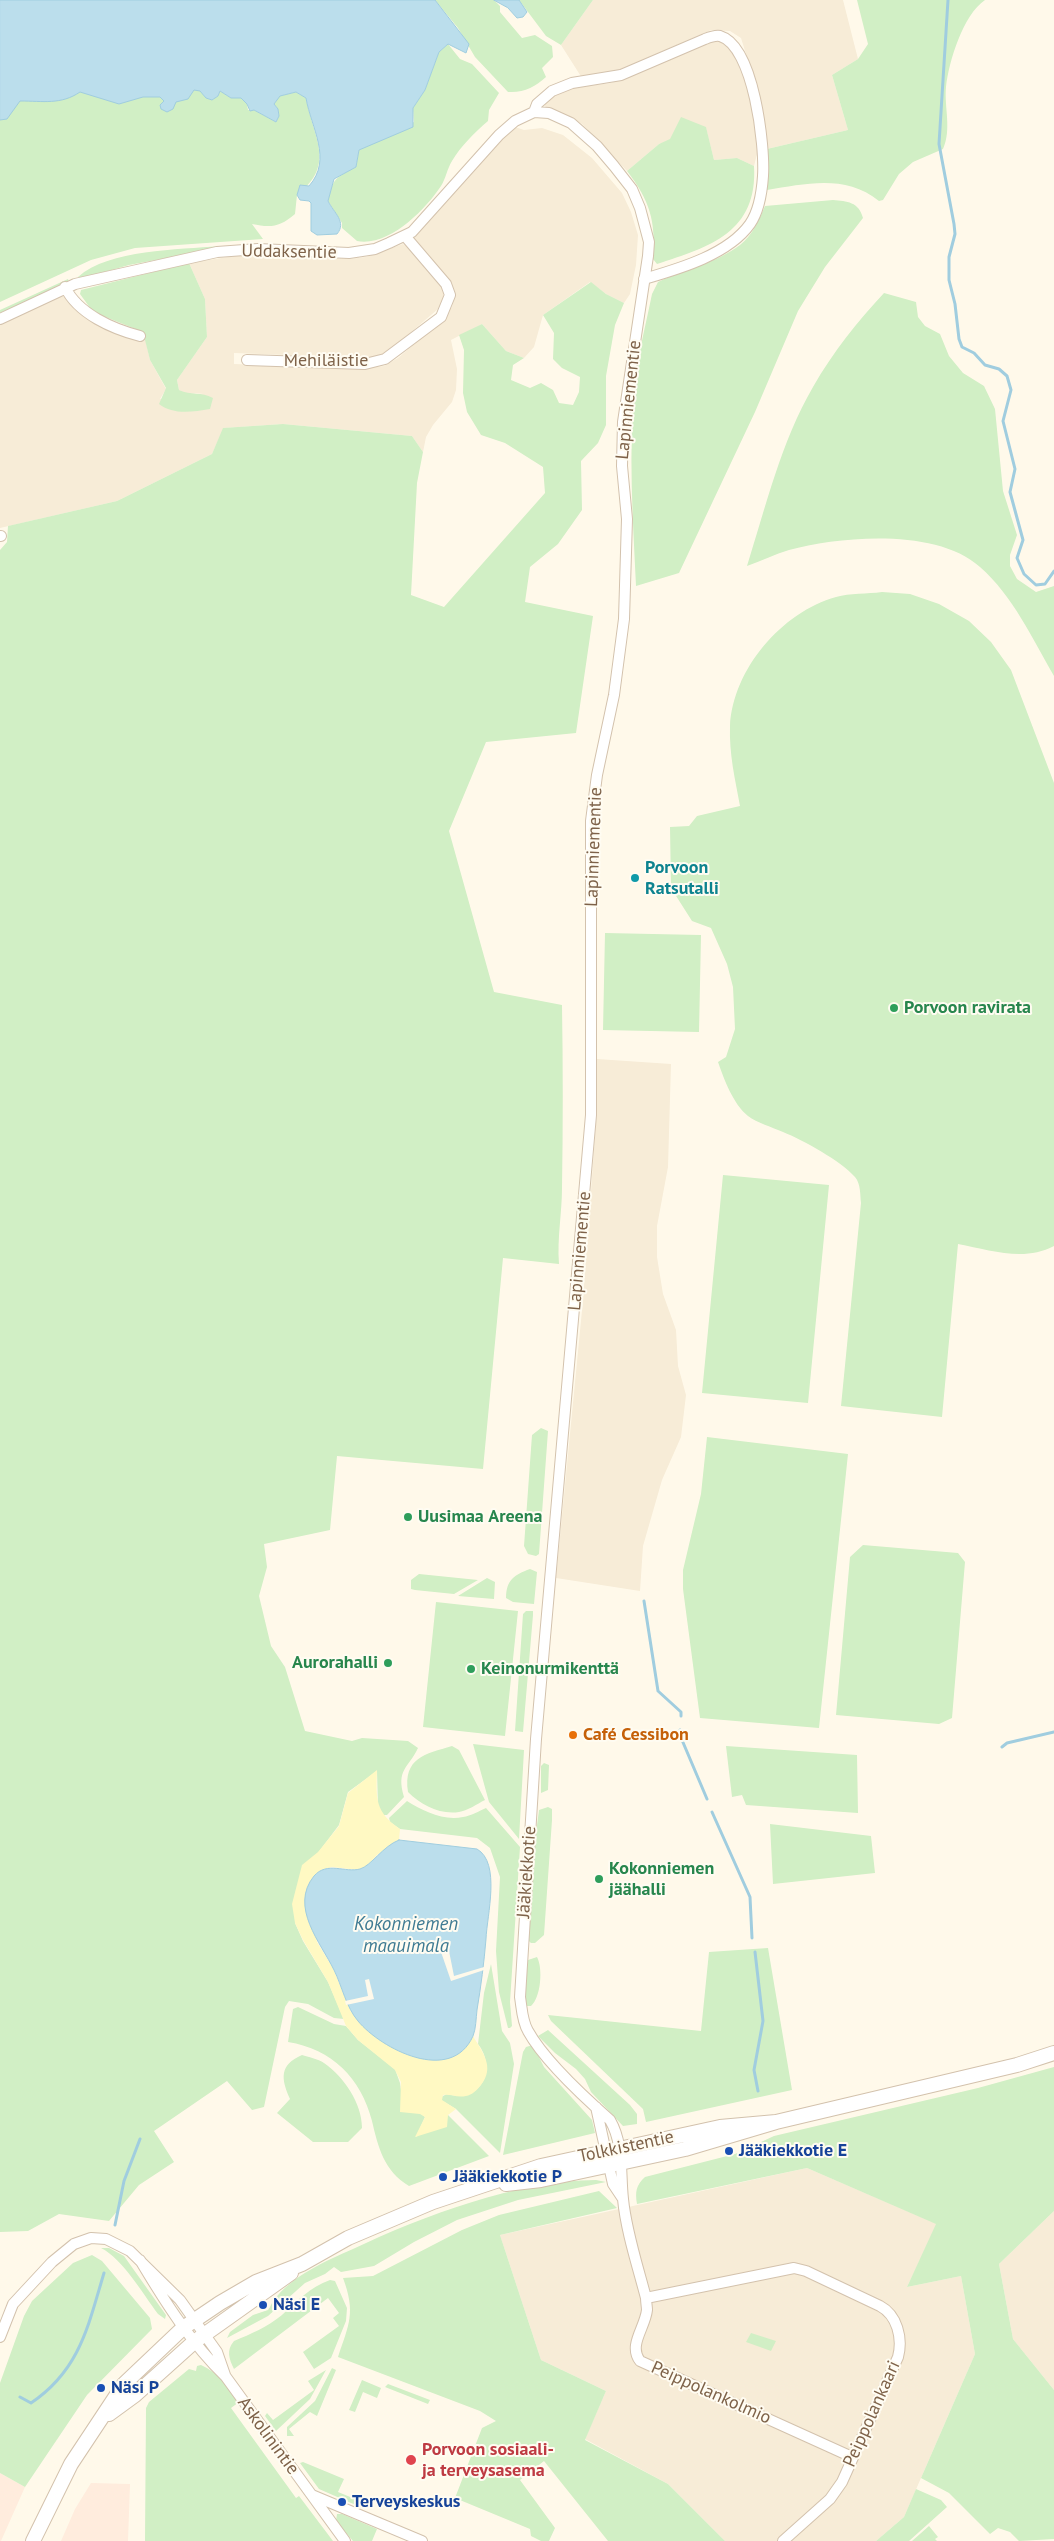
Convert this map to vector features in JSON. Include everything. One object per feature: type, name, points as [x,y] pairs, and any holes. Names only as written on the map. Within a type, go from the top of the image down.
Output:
[{"type":"street","name":"Uddaksentie","points":[[0,319],[65,287],[217,252],[258,249],[361,252],[405,236],[420,224],[499,135],[515,121],[534,112],[541,100],[560,88],[621,75],[705,39],[716,36],[722,37],[736,49],[757,105],[762,142],[763,176],[755,213],[750,223],[735,239],[713,253],[644,279]]},
{"type":"street","name":"Lapinniementie","points":[[534,112],[560,116],[581,129],[609,159],[632,189],[640,208],[649,242],[623,422],[622,466],[627,519],[624,619],[614,695],[597,775],[591,821],[591,1115],[558,1508],[547,1609]]},
{"type":"street","name":"Mehiläistie","points":[[248,360],[365,364],[390,357],[412,340],[441,317],[450,295],[446,284],[405,236]]},
{"type":"street","points":[[65,287],[75,302],[97,318],[118,329],[140,336]]},
{"type":"street","name":"Jääkiekkotie","points":[[547,1609],[535,1745],[520,1998],[523,2018],[532,2036],[610,2120],[616,2131],[614,2157]]},
{"type":"street","name":"Tolkkistentie","points":[[33,2541],[71,2464],[104,2417],[124,2384],[189,2324],[256,2282],[302,2264],[348,2238],[412,2211],[479,2187],[541,2180],[720,2127],[776,2122],[1017,2065],[1054,2053]]},
{"type":"street","name":"Jääkiekkotie","points":[[596,2107],[614,2157]]},
{"type":"street","name":"Peippolankolmio","points":[[614,2157],[615,2188],[622,2199],[646,2298],[647,2311],[636,2344],[636,2356],[640,2361],[852,2457]]},
{"type":"street","name":"Askolinintie","points":[[0,2337],[18,2296],[74,2244],[91,2238],[106,2239],[130,2251],[180,2300],[189,2324],[345,2541]]},
{"type":"street","name":"Tolkkistentie","points":[[104,2417],[135,2395],[199,2338],[264,2294],[302,2264]]},
{"type":"street","name":"Peippolankaari","points":[[646,2298],[794,2268],[812,2274],[889,2310],[897,2326],[900,2351],[836,2493],[783,2541]]},
{"type":"street","points":[[311,2495],[422,2541]]},
{"type":"street","name":"Tolkkistentie","points":[[39,2541],[42,2524]]},
{"type":"shaded area","points":[[593,0],[843,0],[858,59],[832,75],[848,130],[767,149],[747,57],[741,38],[730,31],[711,30],[611,74],[582,78],[561,45]]},
{"type":"shaded area","points":[[715,40],[725,43],[732,49],[747,84],[754,111],[758,150],[754,166],[737,158],[714,160],[706,128],[659,144],[627,171],[582,124],[544,105],[549,96],[566,89],[611,83]]},
{"type":"shaded area","points":[[515,127],[524,130],[542,128],[563,135],[592,158],[622,193],[631,212],[638,235],[636,265],[630,294],[624,303],[606,294],[590,282],[543,315],[534,347],[524,358],[506,351],[482,324],[451,340],[457,369],[456,390],[452,402],[433,425],[426,437],[423,452],[412,436],[283,424],[224,428],[212,454],[117,501],[0,528],[0,325],[59,296],[65,297],[75,304],[81,314],[107,328],[130,337],[145,338],[150,360],[166,389],[160,399],[203,393],[187,394],[179,390],[177,380],[207,337],[205,299],[189,263],[248,254],[350,259],[366,257],[403,244],[410,249],[442,287],[444,298],[438,309],[388,352],[378,357],[367,358],[234,353],[234,364],[360,369],[384,366],[398,358],[439,323],[452,307],[454,299],[452,289],[414,239],[416,235],[489,152]]},
{"type":"shaded area","points":[[597,1059],[671,1064],[668,1167],[657,1226],[657,1257],[663,1294],[676,1330],[678,1366],[686,1395],[681,1437],[662,1480],[643,1546],[640,1591],[556,1578],[583,1300],[597,1109]]},
{"type":"shaded area","points":[[807,2168],[937,2224],[907,2287],[961,2276],[975,2354],[904,2517],[876,2541],[725,2541],[668,2484],[585,2439],[606,2391],[541,2360],[500,2235]]},
{"type":"shaded area","points":[[1054,2211],[1054,2390],[1013,2339],[999,2264]]},
{"type":"shaded area","points":[[0,2473],[25,2487],[1,2541],[0,2541]]},
{"type":"shaded area","points":[[91,2483],[130,2484],[128,2541],[61,2541],[75,2509]]},
{"type":"green space","points":[[435,0],[494,0],[500,6],[500,12],[522,38],[535,35],[552,46],[553,57],[542,68],[546,77],[529,89],[508,92],[475,57],[458,28]]},
{"type":"green space","points":[[519,0],[593,0],[561,45],[546,36]]},
{"type":"green space","points":[[857,0],[985,0],[970,16],[964,27],[950,65],[946,87],[947,134],[943,149],[913,162],[899,174],[883,200],[879,201],[853,187],[839,184],[796,185],[767,190],[767,149],[848,130],[832,75],[858,59],[868,44]]},
{"type":"green space","points":[[448,44],[460,59],[472,64],[499,93],[489,110],[488,121],[459,150],[450,164],[441,186],[416,216],[393,233],[369,241],[357,241],[342,228],[342,223],[328,201],[334,183],[339,177],[356,167],[359,150],[414,122],[413,108],[425,90],[439,52]]},
{"type":"green space","points":[[44,89],[200,90],[206,98],[212,100],[218,96],[220,91],[231,98],[241,98],[247,104],[248,110],[254,110],[276,122],[279,116],[278,109],[274,104],[279,96],[296,92],[306,98],[317,138],[319,161],[316,172],[309,184],[297,195],[295,214],[280,224],[265,226],[252,224],[263,239],[135,248],[91,260],[0,302],[0,109]]},
{"type":"green space","points":[[681,117],[706,127],[714,160],[737,158],[754,166],[753,188],[748,207],[739,222],[727,233],[695,251],[657,264],[653,259],[654,246],[650,212],[641,192],[627,171],[659,144],[670,139]]},
{"type":"green space","points":[[833,200],[852,203],[859,209],[863,218],[825,267],[798,311],[755,412],[679,573],[636,586],[632,485],[633,409],[640,350],[652,294],[658,282],[721,257],[740,245],[752,232],[765,206]]},
{"type":"green space","points":[[219,246],[220,248],[129,265],[80,279],[78,277],[91,268],[107,261],[126,256],[145,252]]},
{"type":"green space","points":[[189,263],[205,299],[207,337],[177,380],[179,390],[213,398],[210,409],[183,412],[170,410],[159,404],[166,388],[150,360],[143,332],[93,312],[80,294],[81,290]]},
{"type":"green space","points":[[68,279],[69,282],[0,313],[0,310]]},
{"type":"green space","points":[[591,282],[606,294],[624,303],[615,325],[606,376],[606,425],[598,443],[581,461],[582,510],[558,544],[530,567],[525,602],[593,616],[576,733],[486,742],[449,831],[494,992],[562,1005],[562,1197],[559,1264],[503,1258],[483,1469],[337,1456],[330,1530],[264,1544],[267,1567],[259,1596],[271,1646],[285,1667],[305,1731],[352,1741],[362,1738],[408,1741],[418,1748],[402,1775],[404,1797],[387,1815],[383,1815],[378,1807],[377,1771],[348,1792],[339,1825],[318,1853],[295,1923],[303,1941],[328,1982],[344,2019],[334,2018],[308,2004],[289,2001],[285,2007],[264,2107],[252,2110],[227,2081],[154,2131],[174,2162],[139,2185],[109,2221],[59,2214],[28,2231],[0,2232],[0,550],[7,542],[8,526],[117,501],[212,454],[223,428],[283,424],[412,436],[423,452],[417,483],[411,595],[444,607],[545,493],[543,467],[505,443],[481,435],[467,412],[463,393],[464,350],[459,335],[482,324],[506,351],[524,358],[513,365],[511,380],[530,388],[541,383],[553,390],[559,403],[573,405],[579,392],[580,377],[562,368],[553,359],[554,333],[543,315]]},
{"type":"green space","points":[[884,293],[916,302],[918,317],[925,326],[940,334],[949,356],[963,373],[984,386],[995,409],[1003,491],[1017,535],[1010,555],[1010,566],[1017,579],[1036,592],[1054,586],[1054,676],[1012,604],[992,578],[962,554],[939,546],[914,541],[861,539],[810,545],[778,553],[747,566],[783,452],[802,408],[837,350]]},
{"type":"green space","name":"Porvoon ravirata","points":[[882,592],[910,594],[939,604],[969,621],[991,642],[1011,670],[1054,783],[1054,1246],[1043,1251],[1019,1254],[958,1244],[942,1417],[841,1406],[861,1203],[858,1183],[855,1177],[841,1164],[811,1146],[748,1116],[733,1098],[718,1062],[726,1057],[735,1029],[733,987],[727,964],[711,928],[692,921],[671,888],[670,827],[689,826],[697,816],[740,806],[731,756],[730,726],[733,705],[740,684],[751,664],[764,646],[797,615],[836,597]]},
{"type":"green space","points":[[605,933],[701,935],[699,1032],[603,1030]]},
{"type":"green space","points":[[723,1175],[829,1185],[808,1403],[702,1393]]},
{"type":"green space","points":[[541,1428],[548,1431],[539,1554],[536,1556],[528,1554],[524,1546],[532,1435]]},
{"type":"green space","points":[[707,1437],[848,1454],[819,1728],[700,1718],[683,1589],[683,1570],[701,1494]]},
{"type":"green space","points":[[863,1545],[958,1553],[965,1562],[952,1718],[939,1724],[836,1715],[850,1557]]},
{"type":"green space","points":[[530,1569],[537,1572],[534,1604],[513,1602],[506,1598],[509,1582],[515,1576]]},
{"type":"green space","points":[[419,1574],[478,1580],[454,1594],[411,1589],[411,1580]]},
{"type":"green space","points":[[487,1578],[495,1582],[494,1599],[458,1596]]},
{"type":"green space","name":"Keinonurmikenttä","points":[[436,1602],[518,1611],[505,1736],[423,1727]]},
{"type":"green space","points":[[526,1611],[533,1611],[533,1615],[523,1732],[515,1731],[523,1614]]},
{"type":"green space","points":[[473,1744],[524,1750],[519,1839],[489,1802]]},
{"type":"green space","points":[[452,1746],[459,1750],[485,1800],[465,1810],[452,1813],[431,1808],[419,1801],[408,1792],[407,1781],[409,1772],[418,1759]]},
{"type":"green space","points":[[726,1746],[857,1755],[858,1813],[746,1805],[742,1795],[732,1797]]},
{"type":"green space","points":[[544,1763],[549,1765],[548,1790],[541,1793],[541,1766]]},
{"type":"green space","points":[[407,1801],[426,1812],[448,1818],[472,1815],[486,1808],[520,1847],[510,2002],[512,2026],[510,2028],[508,2028],[499,1992],[496,1951],[500,1877],[490,1848],[477,1838],[400,1829],[390,1822],[389,1818]]},
{"type":"green space","points":[[548,1807],[552,1809],[552,1820],[544,1935],[535,1943],[531,1943],[528,1940],[529,1908],[539,1810]]},
{"type":"green space","points":[[770,1824],[871,1836],[875,1873],[773,1884]]},
{"type":"green space","points":[[768,1948],[792,2090],[646,2122],[643,2109],[551,2021],[548,2015],[701,2031],[709,1952]]},
{"type":"green space","points":[[537,1957],[540,1968],[539,1989],[531,2006],[526,2006],[525,1965],[528,1960]]},
{"type":"green space","points":[[491,1964],[502,2031],[510,2043],[514,2064],[500,2153],[456,2109],[441,2100],[441,2097],[447,2094],[459,2096],[469,2094],[477,2089],[486,2074],[484,2054],[478,2044],[484,1993]]},
{"type":"green space","points":[[298,2007],[334,2024],[346,2026],[358,2040],[395,2069],[402,2097],[425,2117],[416,2137],[448,2115],[489,2156],[409,2186],[400,2180],[383,2158],[367,2106],[352,2079],[342,2068],[318,2051],[288,2042],[293,2009]]},
{"type":"green space","points":[[548,2030],[630,2105],[637,2114],[637,2124],[623,2126],[591,2092],[585,2079],[576,2069],[555,2053],[538,2036]]},
{"type":"green space","points":[[533,2045],[544,2067],[592,2120],[595,2133],[503,2155],[523,2052],[526,2047]]},
{"type":"green space","points":[[302,2055],[316,2059],[331,2069],[345,2083],[355,2100],[359,2109],[362,2128],[348,2142],[313,2142],[277,2113],[290,2099],[284,2079],[286,2068],[289,2063]]},
{"type":"green space","points":[[1054,2067],[1054,2211],[999,2264],[1013,2339],[1054,2390],[1054,2539],[1019,2541],[1010,2532],[998,2528],[990,2534],[949,2493],[921,2478],[975,2354],[961,2276],[907,2287],[936,2224],[807,2168],[637,2204],[636,2192],[645,2177],[735,2154],[774,2136],[978,2088]]},
{"type":"green space","points":[[596,2180],[606,2182],[518,2200],[457,2220],[414,2242],[374,2266],[341,2272],[334,2267],[325,2274],[305,2283],[268,2316],[227,2338],[230,2332],[253,2315],[268,2310],[282,2291],[300,2276],[381,2236],[440,2212],[503,2193],[534,2186]]},
{"type":"green space","points":[[599,2191],[617,2208],[500,2235],[541,2360],[606,2391],[585,2440],[668,2484],[725,2541],[608,2541],[544,2461],[520,2480],[555,2528],[549,2541],[541,2541],[531,2536],[530,2529],[455,2498],[482,2428],[496,2421],[480,2411],[338,2357],[350,2318],[349,2300],[343,2278],[373,2276],[462,2230],[499,2215]]},
{"type":"green space","points":[[101,2248],[109,2248],[124,2256],[166,2315],[165,2319],[158,2314],[125,2268]]},
{"type":"green space","points":[[92,2255],[102,2261],[150,2318],[152,2329],[87,2395],[25,2487],[0,2473],[0,2383],[24,2316],[32,2301],[73,2263]]},
{"type":"green space","points":[[330,2280],[335,2281],[347,2308],[346,2321],[331,2358],[314,2369],[303,2352],[339,2326],[333,2318],[339,2313],[328,2298],[234,2369],[229,2355],[231,2344],[234,2341],[271,2323],[310,2290]]},
{"type":"green space","points":[[751,2333],[776,2341],[771,2351],[746,2342]]},
{"type":"green space","points":[[201,2365],[223,2380],[239,2402],[231,2408],[296,2498],[299,2496],[333,2541],[145,2541],[146,2408],[149,2402],[189,2369],[196,2371],[197,2366]]},
{"type":"green space","points":[[332,2368],[336,2370],[317,2416],[310,2412],[289,2429],[294,2436],[287,2436],[287,2427],[315,2401]]},
{"type":"green space","points":[[326,2370],[310,2399],[276,2431],[265,2416],[267,2413],[273,2420],[314,2390],[308,2381]]},
{"type":"green space","points":[[362,2380],[381,2388],[377,2398],[363,2392],[355,2412],[349,2410]]},
{"type":"green space","points":[[388,2384],[430,2400],[428,2404],[385,2387]]},
{"type":"green space","points":[[303,2462],[344,2479],[338,2492],[360,2501],[358,2506],[319,2489],[300,2463]]},
{"type":"green space","points":[[916,2489],[941,2500],[947,2507],[909,2541],[876,2541],[904,2517]]},
{"type":"green space","points":[[337,2514],[342,2514],[377,2529],[372,2541],[353,2541],[336,2521]]},
{"type":"green space","points":[[929,2526],[938,2537],[935,2539],[937,2541],[912,2541]]},
{"type":"sand","points":[[377,1770],[377,1797],[381,1811],[400,1829],[399,1840],[377,1855],[366,1867],[358,1870],[332,1867],[321,1870],[314,1876],[309,1886],[317,1942],[333,1968],[351,2012],[465,2046],[473,2036],[484,2054],[487,2072],[478,2089],[466,2096],[443,2095],[442,2100],[456,2109],[448,2115],[447,2127],[415,2137],[425,2117],[420,2114],[400,2112],[401,2082],[395,2070],[358,2040],[346,2026],[328,1982],[295,1923],[292,1904],[302,1865],[318,1852],[339,1826],[348,1793]]},
{"type":"water","points":[[0,0],[435,0],[469,44],[466,53],[448,44],[439,52],[425,90],[413,108],[413,127],[359,150],[356,167],[334,179],[328,201],[340,221],[340,230],[337,234],[317,235],[311,231],[311,203],[300,200],[297,195],[300,185],[309,186],[316,176],[319,165],[318,143],[306,98],[296,92],[280,96],[274,104],[278,109],[279,116],[276,122],[254,110],[250,111],[247,104],[241,98],[231,98],[220,91],[218,96],[212,100],[206,98],[200,91],[194,90],[188,99],[176,102],[173,109],[167,112],[161,109],[160,105],[164,101],[160,97],[143,97],[119,104],[80,92],[59,101],[20,101],[7,119],[0,120]]},
{"type":"water","points":[[494,0],[519,0],[527,12],[523,17],[517,18],[508,8]]},
{"type":"water","name":"Kokonniemen maauimala","points":[[399,1840],[477,1849],[484,1856],[489,1866],[491,1877],[490,1904],[475,2030],[463,2051],[449,2058],[433,2060],[399,2051],[369,2032],[358,2021],[350,2009],[334,1970],[315,1937],[306,1912],[307,1888],[314,1876],[319,1872],[330,1868],[360,1869]]},
{"type":"pier","points":[[448,1946],[454,1976],[484,1967],[484,1970],[451,1981],[440,1949]]},
{"type":"pier","points":[[369,1979],[374,1999],[346,2005],[345,2001],[368,1996],[365,1980]]},
{"type":"waterway","points":[[948,0],[939,144],[954,224],[955,234],[949,257],[949,280],[955,304],[959,339],[962,347],[974,353],[985,365],[999,369],[1007,376],[1011,390],[1003,421],[1015,469],[1010,492],[1023,540],[1017,558],[1024,574],[1036,585],[1045,584],[1054,571]]},
{"type":"waterway","points":[[644,1601],[658,1691],[681,1712],[681,1716]]},
{"type":"waterway","points":[[680,1730],[682,1740],[707,1799]]},
{"type":"waterway","points":[[1002,1747],[1007,1743],[1054,1732]]},
{"type":"waterway","points":[[712,1812],[750,1897],[752,1938]]},
{"type":"waterway","points":[[755,1952],[763,2021],[754,2070],[758,2091]]},
{"type":"waterway","points":[[115,2225],[124,2181],[140,2139]]},
{"type":"waterway","points":[[20,2397],[31,2403],[48,2390],[61,2376],[80,2346],[104,2273]]},
{"type":"place","name":"Porvoon Ratsutalli","points":[[635,878]]},
{"type":"place","name":"Porvoon ravirata","points":[[894,1008]]},
{"type":"place","name":"Uusimaa Areena","points":[[408,1517]]},
{"type":"place","name":"Aurorahalli","points":[[388,1663]]},
{"type":"place","name":"Keinonurmikenttä","points":[[471,1669]]},
{"type":"place","name":"Café Cessibon","points":[[573,1735]]},
{"type":"place","name":"Kokonniemen jäähalli","points":[[599,1879]]},
{"type":"place","name":"Jääkiekkotie E","points":[[729,2151]]},
{"type":"place","name":"Jääkiekkotie P","points":[[443,2177]]},
{"type":"place","name":"Näsi E","points":[[263,2305]]},
{"type":"place","name":"Näsi P","points":[[101,2388]]},
{"type":"place","name":"Porvoon sosiaali- ja terveysasema","points":[[411,2460]]},
{"type":"place","name":"Terveyskeskus","points":[[342,2502]]}]
